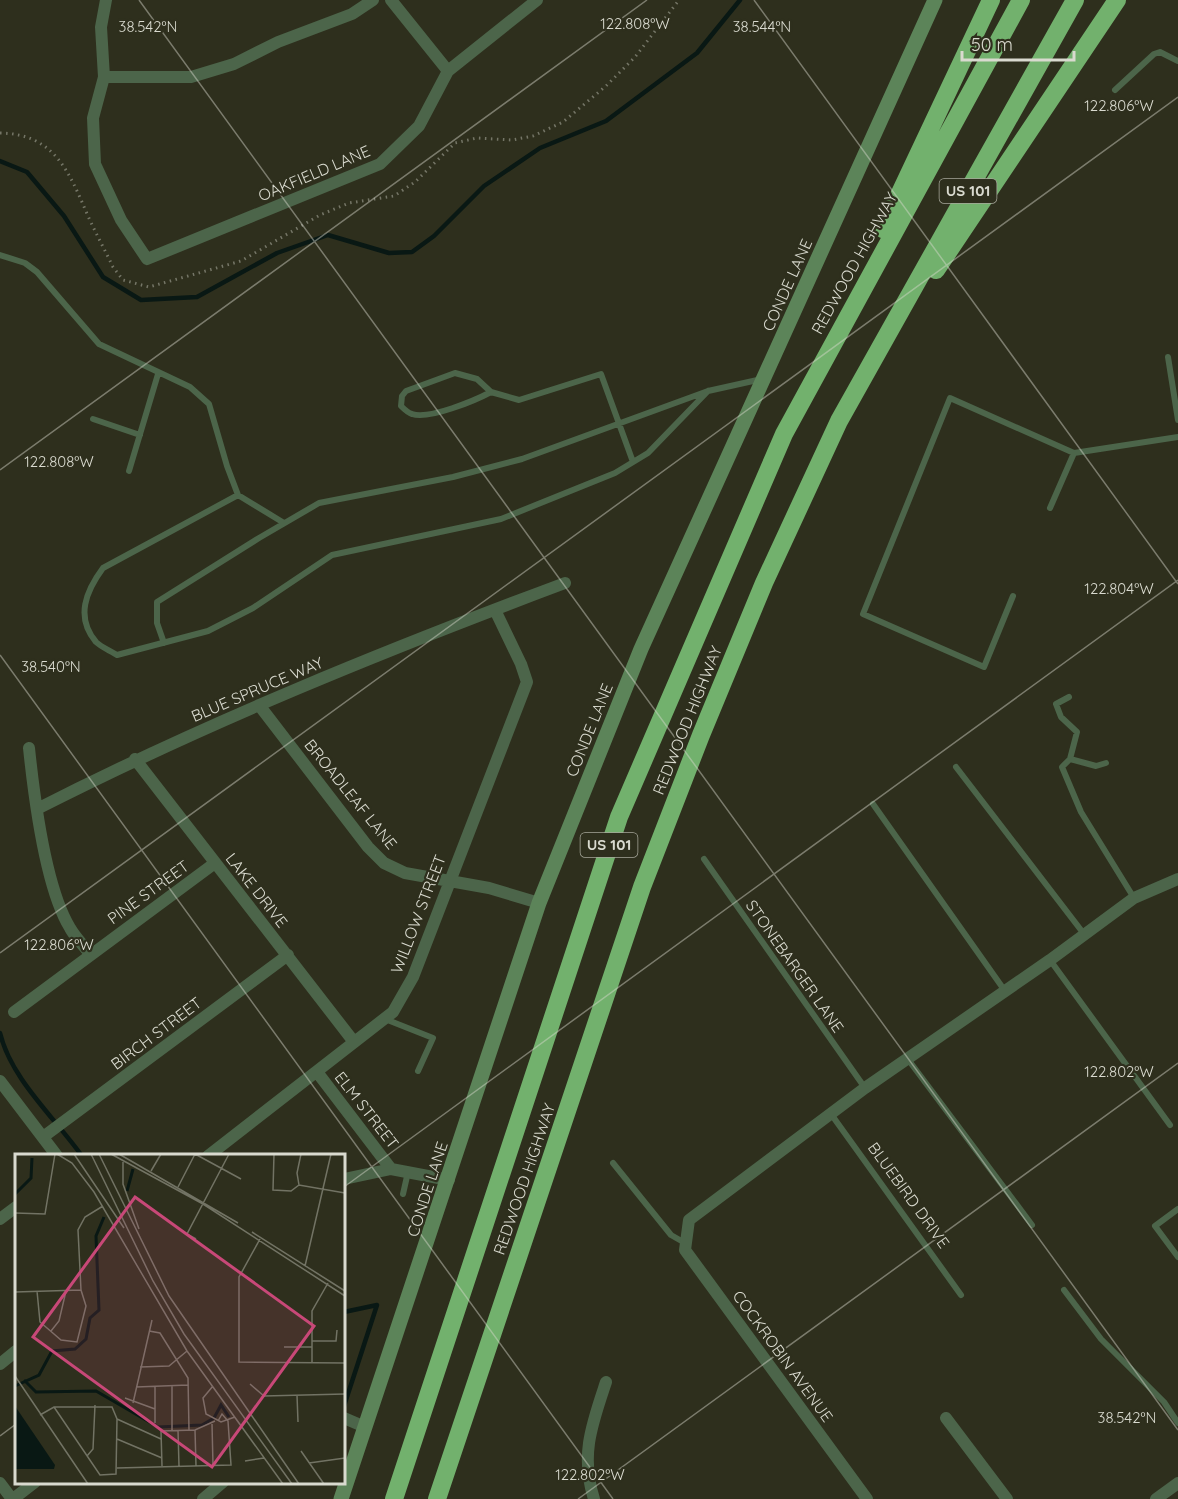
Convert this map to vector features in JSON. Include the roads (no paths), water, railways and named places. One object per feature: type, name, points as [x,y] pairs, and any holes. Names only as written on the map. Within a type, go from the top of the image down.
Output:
[{"type":"highway","points":[[820,365],[991,0]]},
{"type":"highway","name":"REDWOOD HIGHWAY","points":[[394,1499],[619,817],[784,434],[1021,0]]},
{"type":"highway","name":"REDWOOD HIGHWAY","points":[[437,1499],[646,876],[764,583],[839,421],[1075,0]]},
{"type":"highway","points":[[862,381],[1117,0]]},
{"type":"street","points":[[106,0],[101,27],[104,77],[191,77],[234,64],[278,42],[352,14],[373,0]]},
{"type":"street","points":[[391,0],[448,71]]},
{"type":"street","name":"OAKFIELD LANE","points":[[104,77],[93,117],[95,164],[121,220],[147,259],[380,164],[419,126],[448,71],[537,0]]},
{"type":"street","name":"CONDE LANE","points":[[341,1499],[539,903],[641,649],[935,0]]},
{"type":"street","points":[[495,610],[566,583]]},
{"type":"street","name":"BLUE SPRUCE WAY","points":[[37,809],[135,759],[259,705],[495,610]]},
{"type":"street","name":"WILLOW STREET","points":[[209,1154],[393,1012],[413,977],[448,881],[527,682],[521,664],[495,610]]},
{"type":"street","name":"BROADLEAF LANE","points":[[259,705],[368,847],[384,863],[405,873],[489,888],[539,903]]},
{"type":"street","points":[[29,747],[37,809],[54,887],[69,928],[90,954]]},
{"type":"street","name":"LAKE DRIVE","points":[[135,759],[354,1042]]},
{"type":"street","name":"PINE STREET","points":[[14,1012],[215,863]]},
{"type":"street","points":[[685,1243],[689,1220],[865,1088],[1050,960],[1134,898],[1178,879]]},
{"type":"street","name":"BIRCH STREET","points":[[47,1135],[288,956]]},
{"type":"street","name":"ELM STREET","points":[[317,1072],[391,1168]]},
{"type":"street","points":[[0,1081],[47,1135],[56,1154]]},
{"type":"street","points":[[345,1179],[391,1168],[449,1179]]},
{"type":"street","points":[[0,1219],[15,1208]]},
{"type":"street","name":"COCKROBIN AVENUE","points":[[685,1243],[685,1250],[867,1499]]},
{"type":"street","points":[[0,1364],[15,1352]]},
{"type":"street","points":[[594,1499],[587,1477],[589,1433],[606,1382]]},
{"type":"street","points":[[946,1418],[1006,1499]]},
{"type":"street","points":[[346,1419],[365,1427]]},
{"type":"street","points":[[0,1483],[13,1499],[32,1484]]},
{"type":"street","points":[[1156,1499],[1178,1483]]},
{"type":"street","points":[[203,1499],[221,1484]]},
{"type":"lane","points":[[1115,90],[1154,54],[1160,52],[1178,61]]},
{"type":"lane","points":[[0,255],[25,263],[37,272],[99,344],[158,374],[190,387],[209,404],[226,466],[238,495],[284,523]]},
{"type":"lane","points":[[1168,357],[1178,420]]},
{"type":"lane","points":[[491,392],[473,402],[420,416],[410,414],[401,406],[402,396],[406,391],[454,373],[477,379],[491,392],[519,400],[601,374],[633,462]]},
{"type":"lane","points":[[129,471],[158,374]]},
{"type":"lane","points":[[164,643],[157,624],[157,602],[319,503],[453,477],[522,459],[708,391],[764,379]]},
{"type":"lane","points":[[238,495],[103,568],[88,589],[84,617],[97,643],[117,655],[217,627],[253,608],[332,555],[501,519],[615,473],[657,445],[708,391]]},
{"type":"lane","points":[[1013,596],[984,667],[863,614],[950,398],[1074,453],[1178,437]]},
{"type":"lane","points":[[93,419],[140,435]]},
{"type":"lane","points":[[1050,508],[1074,453]]},
{"type":"lane","points":[[1069,697],[1056,704],[1061,717],[1077,732],[1070,759],[1062,767],[1081,812],[1134,898]]},
{"type":"lane","points":[[1070,759],[1096,766],[1106,763]]},
{"type":"lane","points":[[956,767],[1084,934]]},
{"type":"lane","points":[[873,804],[1005,991]]},
{"type":"lane","name":"STONEBARGER LANE","points":[[704,860],[865,1088]]},
{"type":"lane","points":[[1050,960],[1170,1125]]},
{"type":"lane","points":[[384,1019],[433,1038],[418,1071]]},
{"type":"lane","points":[[907,1058],[1032,1225]]},
{"type":"lane","name":"BLUEBIRD DRIVE","points":[[831,1114],[961,1295]]},
{"type":"lane","points":[[613,1163],[671,1235],[685,1243]]},
{"type":"lane","points":[[403,1194],[409,1172]]},
{"type":"lane","points":[[1178,1209],[1155,1226],[1178,1257]]},
{"type":"lane","points":[[1064,1290],[1101,1339],[1164,1402],[1178,1423]]},
{"type":"waterway","points":[[0,161],[27,172],[64,216],[103,277],[141,300],[197,297],[277,253],[328,235],[389,253],[412,252],[434,236],[484,186],[540,148],[606,121],[697,53],[740,0]]},
{"type":"waterway","points":[[0,1033],[6,1050],[24,1082],[80,1154]]},
{"type":"waterway","points":[[345,1312],[377,1305],[345,1403]]}]
